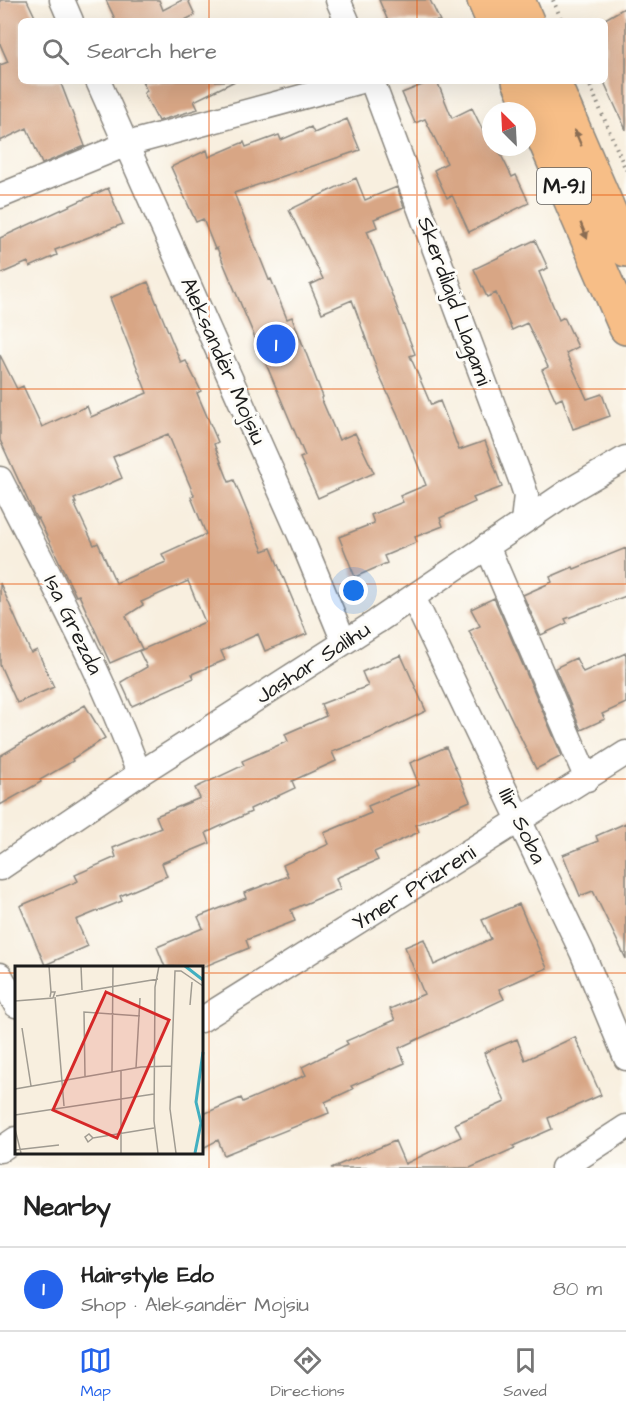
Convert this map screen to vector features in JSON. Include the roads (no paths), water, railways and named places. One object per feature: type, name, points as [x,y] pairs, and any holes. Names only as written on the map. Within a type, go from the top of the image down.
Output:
[{"type":"main road","points":[[484,0],[492,18]]},
{"type":"main road","points":[[518,0],[526,18]]},
{"type":"main road","name":"M-9.1","points":[[520,84],[626,328]]},
{"type":"main road","name":"M-9.1","points":[[554,84],[626,250]]},
{"type":"street","points":[[62,0],[70,18]]},
{"type":"street","points":[[338,0],[346,18]]},
{"type":"street","name":"Aleksandër Mojsiu","points":[[99,84],[300,535],[344,642]]},
{"type":"street","points":[[0,196],[127,144],[350,84]]},
{"type":"street","name":"Skerdilajd Llagami","points":[[373,84],[521,480],[526,495],[523,522]]},
{"type":"street","name":"Jashar Salihu","points":[[0,868],[413,597],[569,491],[626,458]]},
{"type":"street","name":"Isa Grezda","points":[[0,479],[121,722],[140,774]]},
{"type":"street","points":[[487,546],[587,779]]},
{"type":"street","name":"Ilir Soba","points":[[413,597],[582,952],[626,1058]]},
{"type":"street","name":"Ymer Prizreni","points":[[202,1019],[520,822],[626,753]]},
{"type":"street","points":[[0,975],[15,1003]]},
{"type":"street","points":[[563,1168],[626,1127]]},
{"type":"street","points":[[0,1150],[15,1140]]},
{"type":"place","name":"Hairstyle Edo","points":[[276,344]]}]
